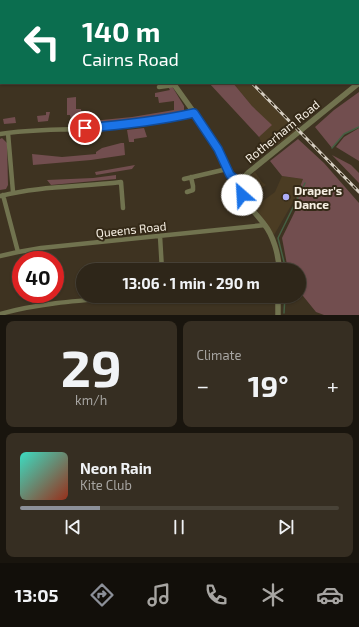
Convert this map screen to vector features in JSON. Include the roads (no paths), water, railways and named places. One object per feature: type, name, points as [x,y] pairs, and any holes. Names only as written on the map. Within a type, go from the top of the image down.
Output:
[{"type":"street","points":[[159,87],[174,84],[194,113],[218,149],[232,177],[240,183],[239,188],[241,193],[265,225],[276,250],[278,263]]},
{"type":"street","name":"Rotherham Road","points":[[240,183],[246,175],[359,84]]},
{"type":"street","points":[[0,134],[132,124],[194,113]]},
{"type":"street","points":[[8,133],[13,192]]},
{"type":"street","points":[[184,179],[227,169]]},
{"type":"street","points":[[187,192],[193,190],[191,177]]},
{"type":"street","points":[[18,251],[1,196],[13,192],[121,182],[123,208]]},
{"type":"street","name":"Queens Road","points":[[27,251],[265,225]]},
{"type":"street","points":[[160,236],[162,263]]},
{"type":"street","name":"Queens Road","points":[[0,256],[12,253]]},
{"type":"street","points":[[0,314],[26,307],[76,301]]},
{"type":"street","points":[[278,303],[278,315]]},
{"type":"waterway","points":[[332,148],[344,134],[359,127]]},
{"type":"waterway","points":[[284,263],[278,238],[305,183]]},
{"type":"waterway","points":[[284,313],[285,303]]},
{"type":"railway","points":[[253,84],[359,192]]},
{"type":"place","name":"Draper's Dance","points":[[286,197]]}]
